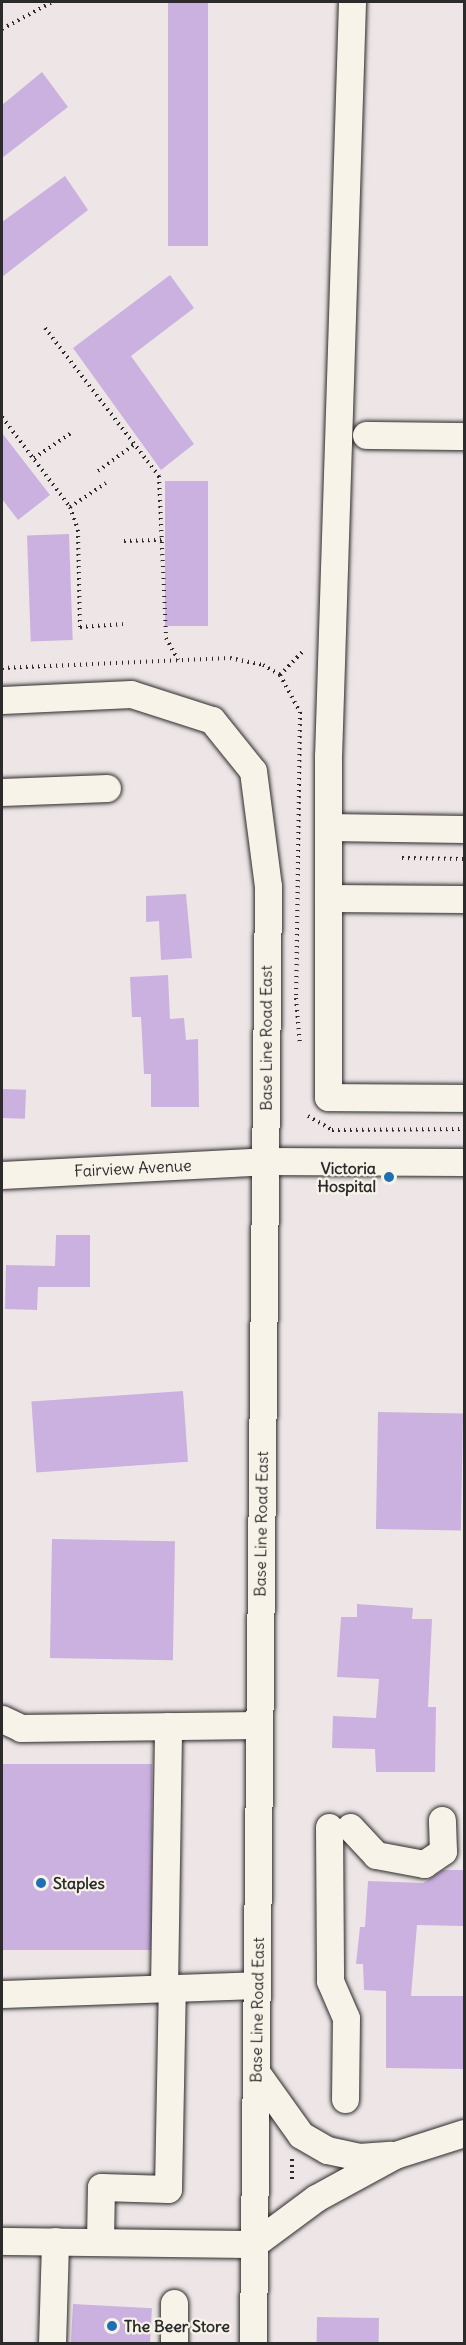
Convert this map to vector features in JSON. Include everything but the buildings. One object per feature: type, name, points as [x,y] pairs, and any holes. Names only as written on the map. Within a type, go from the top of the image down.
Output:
[{"type":"street","points":[[352,2],[328,827],[328,1097],[465,1098]]},
{"type":"street","points":[[366,435],[465,436]]},
{"type":"street","name":"Base Line Road East","points":[[2,700],[131,694],[212,720],[253,771],[268,886],[253,2343]]},
{"type":"street","points":[[2,792],[107,788]]},
{"type":"street","points":[[328,827],[465,829]]},
{"type":"street","points":[[328,898],[465,900]]},
{"type":"street","name":"Fairview Avenue","points":[[2,1175],[265,1161],[465,1162]]},
{"type":"street","points":[[2,1719],[21,1728],[259,1725]]},
{"type":"street","points":[[100,2242],[101,2187],[168,2189],[168,1726]]},
{"type":"street","points":[[345,2099],[346,2018],[330,1981],[339,1827],[376,1855],[424,1864],[438,1859],[443,1851],[442,1820]]},
{"type":"street","points":[[2,1994],[257,1985]]},
{"type":"street","points":[[256,2072],[301,2135],[327,2150],[359,2157],[395,2155]]},
{"type":"street","points":[[2,2241],[254,2244],[316,2198],[395,2155],[465,2133]]},
{"type":"street","points":[[52,2343],[55,2241]]},
{"type":"street","points":[[174,2303],[174,2343]]},
{"type":"path","points":[[2,28],[52,2]]},
{"type":"path","points":[[45,328],[159,476],[166,638],[178,660]]},
{"type":"path","points":[[2,417],[70,507],[78,530],[80,627],[123,624]]},
{"type":"path","points":[[34,459],[71,433]]},
{"type":"path","points":[[98,471],[135,444]]},
{"type":"path","points":[[70,507],[106,483]]},
{"type":"path","points":[[124,541],[162,540]]},
{"type":"path","points":[[2,668],[123,662]]},
{"type":"path","points":[[402,858],[465,860]]},
{"type":"path","points":[[292,2159],[292,2193]]},
{"type":"place","name":"Victoria Hospital","points":[[389,1177]]},
{"type":"place","name":"Staples","points":[[41,1883]]},
{"type":"place","name":"The Beer Store","points":[[112,2326]]}]
